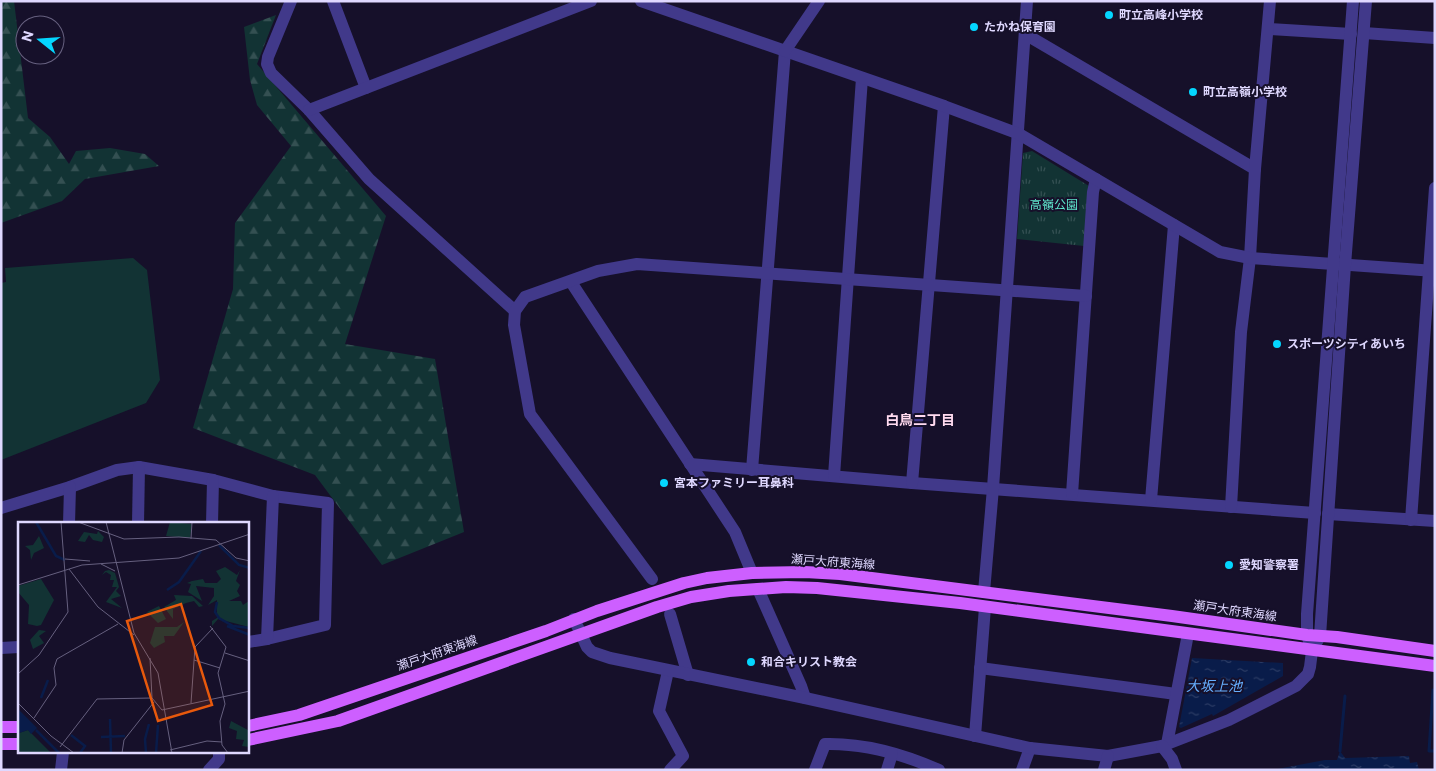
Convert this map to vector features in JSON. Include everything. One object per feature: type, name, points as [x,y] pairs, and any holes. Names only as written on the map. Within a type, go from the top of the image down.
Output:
[{"type":"main road","name":"瀬戸大府東海線","points":[[249,726],[299,715],[684,583],[707,578],[752,573],[805,572],[840,574],[1435,651]]},
{"type":"main road","points":[[249,740],[338,721],[657,606],[691,597],[786,587],[817,588],[985,607],[1435,666]]},
{"type":"main road","points":[[1,727],[18,728]]},
{"type":"main road","points":[[1,744],[18,744]]},
{"type":"street","points":[[291,1],[267,64],[271,73],[309,110],[369,179],[515,311]]},
{"type":"street","points":[[333,1],[366,88]]},
{"type":"street","points":[[309,110],[591,1]]},
{"type":"street","points":[[641,1],[944,106],[1019,134],[1220,252],[1250,258],[1432,271]]},
{"type":"street","points":[[752,470],[785,51],[819,1]]},
{"type":"street","points":[[984,592],[1019,134],[1027,1]]},
{"type":"street","points":[[1231,508],[1241,332],[1250,258],[1255,170],[1270,1]]},
{"type":"street","points":[[1353,1],[1357,34]]},
{"type":"street","points":[[574,620],[587,647],[597,654],[668,671],[805,698],[1030,748],[1108,756],[1165,745],[1229,720],[1296,686],[1308,674],[1312,651],[1320,636],[1322,513],[1339,264],[1357,34],[1366,1]]},
{"type":"street","points":[[1269,29],[1435,38]]},
{"type":"street","points":[[1025,34],[1255,170]]},
{"type":"street","points":[[834,476],[862,78]]},
{"type":"street","points":[[912,483],[944,106]]},
{"type":"street","points":[[1072,494],[1093,192],[1096,178]]},
{"type":"street","points":[[1411,520],[1432,271],[1435,188]]},
{"type":"street","points":[[1152,500],[1174,225]]},
{"type":"street","points":[[652,579],[530,414],[514,325],[515,311],[525,297],[610,268],[637,264],[1086,296]]},
{"type":"street","points":[[571,282],[735,532],[752,573]]},
{"type":"street","points":[[690,464],[912,483],[1152,500],[1231,508],[1435,521]]},
{"type":"street","points":[[138,522],[139,467]]},
{"type":"street","points":[[1,508],[70,487],[117,470],[139,467],[212,480],[273,496],[328,503],[325,625],[267,640],[249,642]]},
{"type":"street","points":[[212,480],[212,522]]},
{"type":"street","points":[[69,522],[70,487]]},
{"type":"street","points":[[267,640],[273,496]]},
{"type":"street","points":[[1312,651],[1307,635],[1322,513]]},
{"type":"street","points":[[758,589],[805,698]]},
{"type":"street","points":[[975,736],[985,607]]},
{"type":"street","points":[[670,614],[688,675]]},
{"type":"street","points":[[1176,770],[1165,745],[1188,634]]},
{"type":"street","points":[[1,648],[18,647]]},
{"type":"street","points":[[980,668],[1176,694]]},
{"type":"street","points":[[668,671],[659,711],[684,756],[670,770]]},
{"type":"street","points":[[815,770],[825,744],[846,743],[908,757],[939,770]]},
{"type":"street","points":[[1022,770],[1030,748]]},
{"type":"street","points":[[61,770],[62,754]]},
{"type":"street","points":[[209,770],[219,760],[219,754]]},
{"type":"street","points":[[887,770],[892,754]]},
{"type":"street","points":[[1104,770],[1108,756]]},
{"type":"green space","points":[[1,1],[14,1],[15,65],[22,65],[28,118],[50,137],[69,164],[76,151],[110,148],[145,154],[159,166],[85,179],[62,201],[1,223]]},
{"type":"green space","points":[[276,15],[257,64],[386,216],[345,344],[435,359],[464,532],[382,565],[315,475],[193,428],[233,289],[235,223],[291,146],[257,105],[250,80],[244,27]]},
{"type":"green space","name":"高嶺公園","points":[[1032,151],[1089,186],[1084,246],[1017,239],[1023,153]]},
{"type":"green space","points":[[133,258],[147,270],[160,380],[146,403],[1,460],[1,283],[6,282],[5,268]]},
{"type":"water","name":"大坂上池","points":[[1192,658],[1283,663],[1283,676],[1213,716],[1212,714],[1181,728],[1179,727]]},
{"type":"water","points":[[1340,751],[1345,758],[1409,756],[1410,763],[1417,762],[1419,770],[1272,770],[1325,760],[1337,760]]},
{"type":"waterway","points":[[1433,690],[1429,751],[1435,751]]},
{"type":"waterway","points":[[1340,751],[1345,696]]},
{"type":"place","name":"町立高峰小学校","points":[[1109,15]]},
{"type":"place","name":"たかね保育園","points":[[974,27]]},
{"type":"place","name":"町立高嶺小学校","points":[[1193,92]]},
{"type":"place","name":"スポーツシティあいち","points":[[1277,344]]},
{"type":"place","name":"宮本ファミリー耳鼻科","points":[[664,483]]},
{"type":"place","name":"愛知警察署","points":[[1229,565]]},
{"type":"place","name":"和合キリスト教会","points":[[751,662]]},
{"type":"district","name":"白鳥二丁目","points":[[920,420]]}]
